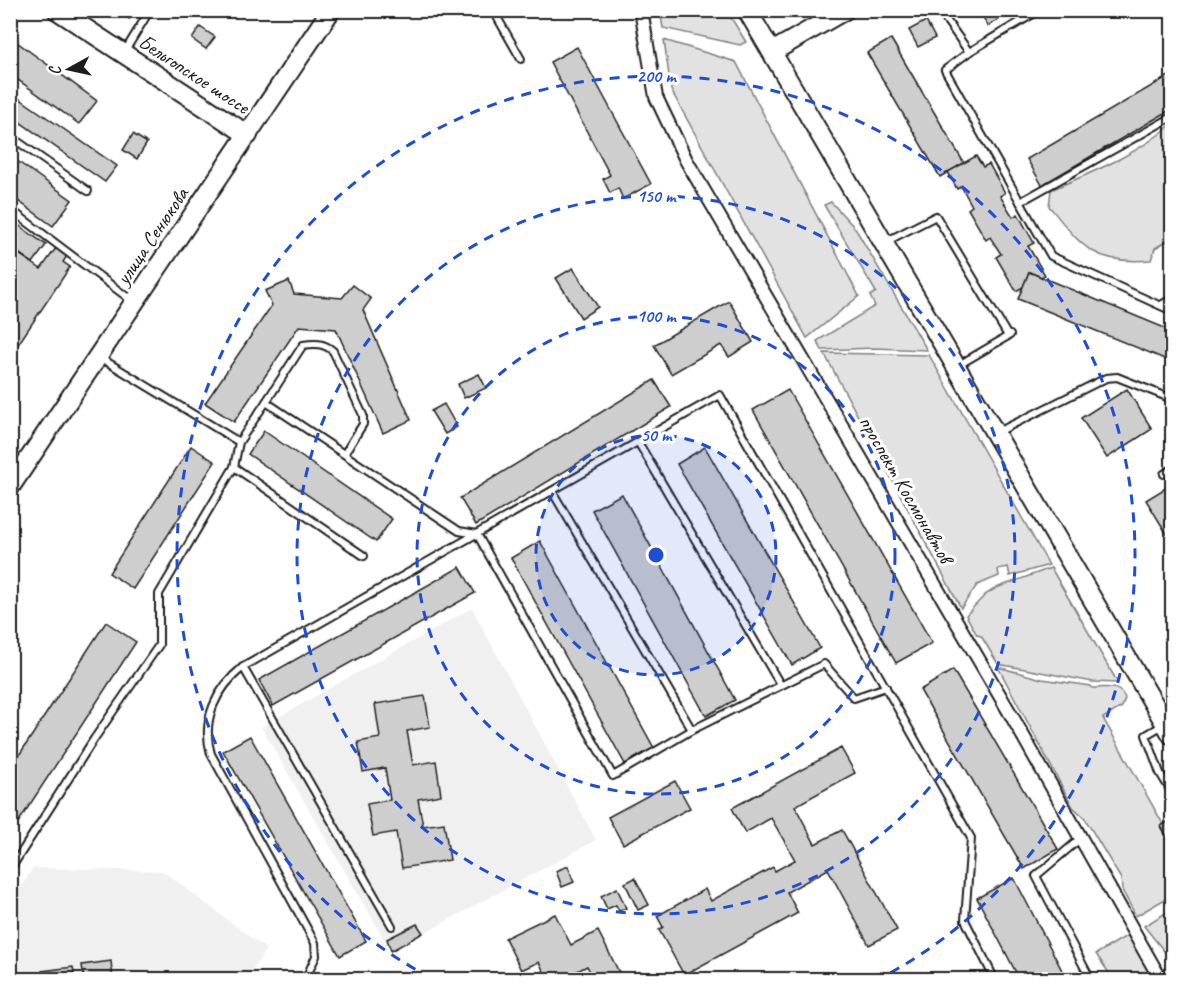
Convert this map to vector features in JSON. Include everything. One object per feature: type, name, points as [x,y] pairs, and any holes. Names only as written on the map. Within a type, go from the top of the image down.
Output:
[{"type":"main road","name":"Бельгопское шоссе","points":[[57,10],[122,55],[248,135]]},
{"type":"main road","name":"улица Сенюкова","points":[[10,487],[331,10]]},
{"type":"main road","points":[[747,10],[1168,721]]},
{"type":"main road","points":[[772,52],[845,10]]},
{"type":"street","name":"проспект Космонавтов","points":[[641,10],[656,97],[686,160],[785,325],[1161,980]]},
{"type":"lane","points":[[122,55],[150,10]]},
{"type":"lane","points":[[493,10],[521,59]]},
{"type":"lane","points":[[939,10],[969,52]]},
{"type":"lane","points":[[1040,10],[969,52],[945,70],[1051,256],[1173,311]]},
{"type":"lane","points":[[1020,202],[1173,117]]},
{"type":"lane","points":[[10,135],[88,191]]},
{"type":"lane","points":[[10,209],[134,303]]},
{"type":"lane","points":[[884,243],[936,216],[1010,335],[957,366]]},
{"type":"lane","points":[[1161,305],[1173,299]]},
{"type":"lane","points":[[10,870],[94,739],[159,645],[159,594],[234,467],[239,442],[303,345],[312,343],[327,346],[333,351],[363,415],[363,424],[345,453]]},
{"type":"lane","points":[[98,356],[239,442]]},
{"type":"lane","points":[[996,433],[1106,378],[1117,377],[1173,399]]},
{"type":"lane","points":[[305,980],[316,956],[315,942],[211,754],[206,738],[207,723],[219,692],[243,667],[720,395],[971,838],[965,920],[995,980]]},
{"type":"lane","points":[[266,402],[459,531],[477,534]]},
{"type":"lane","points":[[638,442],[780,684]]},
{"type":"lane","points":[[234,467],[364,556]]},
{"type":"lane","points":[[1164,474],[1173,469]]},
{"type":"lane","points":[[552,491],[692,730]]},
{"type":"lane","points":[[477,534],[613,776],[692,730],[824,664],[854,698],[885,687]]},
{"type":"lane","points":[[243,667],[392,926]]},
{"type":"lane","points":[[1168,721],[1146,735],[1160,772],[1173,793]]},
{"type":"lane","points":[[1081,838],[1036,876],[1091,980]]},
{"type":"shaded area","points":[[660,11],[727,11],[746,42],[740,45],[663,28]]},
{"type":"shaded area","points":[[664,40],[736,62],[859,296],[807,338],[671,90]]},
{"type":"shaded area","points":[[1172,124],[1172,238],[1155,248],[1151,260],[1116,259],[1102,256],[1091,250],[1071,232],[1049,206],[1051,190],[1130,153]]},
{"type":"shaded area","points":[[831,202],[855,228],[927,350],[874,348],[822,350],[817,341],[875,306],[870,296],[876,292],[824,205]]},
{"type":"shaded area","points":[[824,353],[929,355],[1049,565],[1010,576],[1008,567],[998,569],[999,576],[977,585],[961,608]]},
{"type":"shaded area","points":[[1051,568],[1118,683],[1093,682],[998,664],[981,636],[977,635],[966,615],[985,595],[996,588]]},
{"type":"shaded area","points":[[472,608],[596,840],[391,951],[261,727]]},
{"type":"shaded area","points":[[998,667],[1042,679],[1092,688],[1111,688],[1122,694],[1125,698],[1122,707],[1103,718],[1163,824],[1160,826],[1172,847],[1172,895],[1136,916],[1122,890],[1121,879],[1084,817],[1073,807]]},
{"type":"shaded area","points":[[33,868],[163,871],[266,949],[246,979],[11,980],[11,903]]},
{"type":"shaded area","points":[[1172,909],[1172,961],[1144,926]]},
{"type":"shaded area","points":[[1128,935],[1154,979],[1113,979],[1096,954]]},
{"type":"building","points":[[130,10],[133,14],[129,19],[120,11]]},
{"type":"building","points":[[979,10],[1014,10],[988,26]]},
{"type":"building","points":[[926,21],[935,38],[918,47],[909,30]]},
{"type":"building","points":[[200,27],[215,37],[206,49],[192,39]]},
{"type":"building","points":[[10,37],[97,101],[79,124],[10,74]]},
{"type":"building","points":[[891,39],[964,163],[940,177],[867,53]]},
{"type":"building","points":[[577,47],[651,184],[623,199],[618,188],[610,193],[603,179],[610,175],[550,62]]},
{"type":"building","points":[[1172,74],[1172,109],[1042,185],[1027,159]]},
{"type":"building","points":[[10,92],[117,166],[105,182],[10,115]]},
{"type":"building","points":[[133,134],[147,143],[137,159],[123,150]]},
{"type":"building","points":[[10,156],[72,200],[53,226],[10,195]]},
{"type":"building","points":[[976,156],[983,167],[989,164],[1005,193],[1000,196],[1013,217],[1018,214],[1034,243],[1028,246],[1045,275],[1041,277],[1029,272],[1023,287],[1016,291],[996,257],[1001,254],[990,237],[986,240],[968,209],[972,206],[961,186],[957,189],[948,172]]},
{"type":"building","points":[[10,219],[46,245],[33,263],[10,247]]},
{"type":"building","points":[[10,248],[41,269],[56,248],[67,256],[63,262],[70,267],[13,352],[10,350],[10,278],[15,272],[10,269]]},
{"type":"building","points":[[573,268],[598,307],[581,318],[556,278]]},
{"type":"building","points":[[1029,272],[1172,331],[1172,362],[1018,299]]},
{"type":"building","points":[[289,281],[294,294],[342,298],[353,285],[371,299],[363,310],[411,420],[383,433],[336,329],[299,326],[234,422],[205,403],[272,305],[265,291]]},
{"type":"building","points":[[729,301],[753,342],[729,357],[721,345],[671,374],[654,345]]},
{"type":"building","points":[[479,374],[486,388],[464,398],[458,384]]},
{"type":"building","points":[[654,380],[671,407],[476,525],[460,498]]},
{"type":"building","points":[[1127,389],[1152,429],[1107,458],[1081,418]]},
{"type":"building","points":[[788,390],[932,643],[896,663],[753,410]]},
{"type":"building","points":[[444,404],[457,427],[445,434],[431,411]]},
{"type":"building","points":[[264,431],[392,519],[376,542],[248,454]]},
{"type":"building","points":[[191,446],[215,462],[133,589],[109,573]]},
{"type":"building","points":[[705,447],[820,648],[792,665],[677,464]]},
{"type":"building","points":[[1172,484],[1172,533],[1168,536],[1146,500]]},
{"type":"building","points":[[622,494],[735,700],[706,716],[592,510]]},
{"type":"building","points":[[540,541],[654,748],[625,764],[511,558]]},
{"type":"building","points":[[460,567],[475,593],[273,706],[259,680]]},
{"type":"building","points":[[106,622],[136,642],[10,835],[10,769]]},
{"type":"building","points":[[953,670],[1058,849],[1024,869],[920,690]]},
{"type":"building","points":[[425,696],[430,727],[407,731],[413,765],[436,761],[441,795],[418,799],[423,826],[444,823],[450,860],[402,868],[396,832],[373,836],[367,804],[390,800],[385,768],[363,772],[358,742],[380,738],[375,704]]},
{"type":"building","points":[[250,736],[366,941],[340,956],[223,751]]},
{"type":"building","points":[[841,748],[855,773],[795,806],[815,844],[842,830],[897,930],[869,945],[828,869],[787,892],[798,913],[684,975],[659,930],[663,927],[657,916],[705,889],[711,901],[773,867],[775,871],[795,860],[771,818],[745,833],[732,808]]},
{"type":"building","points":[[675,781],[690,808],[623,844],[608,817]]},
{"type":"building","points":[[1172,819],[1172,843],[1171,844],[1161,826]]},
{"type":"building","points":[[568,866],[574,882],[562,887],[556,871]]},
{"type":"building","points":[[635,878],[649,905],[638,910],[625,883]]},
{"type":"building","points":[[1014,878],[1067,980],[1020,980],[977,898]]},
{"type":"building","points":[[617,888],[626,908],[619,911],[616,905],[607,909],[601,896]]},
{"type":"building","points":[[555,914],[571,945],[598,931],[623,980],[594,980],[587,966],[560,980],[548,980],[539,962],[521,970],[505,938]]},
{"type":"building","points":[[417,924],[423,933],[391,951],[387,939]]},
{"type":"building","points":[[111,961],[113,980],[80,980],[84,979],[82,965]]},
{"type":"building","points":[[73,967],[75,980],[43,980],[42,971]]}]
